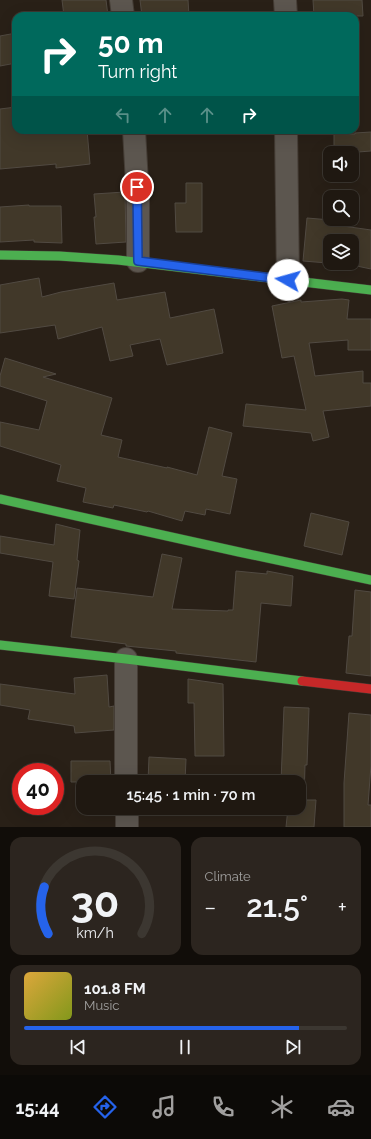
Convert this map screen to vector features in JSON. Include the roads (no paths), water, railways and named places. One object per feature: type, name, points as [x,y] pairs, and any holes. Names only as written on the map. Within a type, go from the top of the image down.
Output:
[{"type":"street","points":[[121,0],[122,12]]},
{"type":"street","points":[[286,0],[286,12]]},
{"type":"street","points":[[134,134],[138,201],[138,261]]},
{"type":"street","points":[[286,134],[288,280]]},
{"type":"street","points":[[0,255],[33,254],[138,261],[371,290]]},
{"type":"street","points":[[0,498],[371,580]]},
{"type":"street","points":[[0,645],[371,689]]},
{"type":"street","points":[[126,659],[126,775]]},
{"type":"street","points":[[126,815],[127,827]]}]
